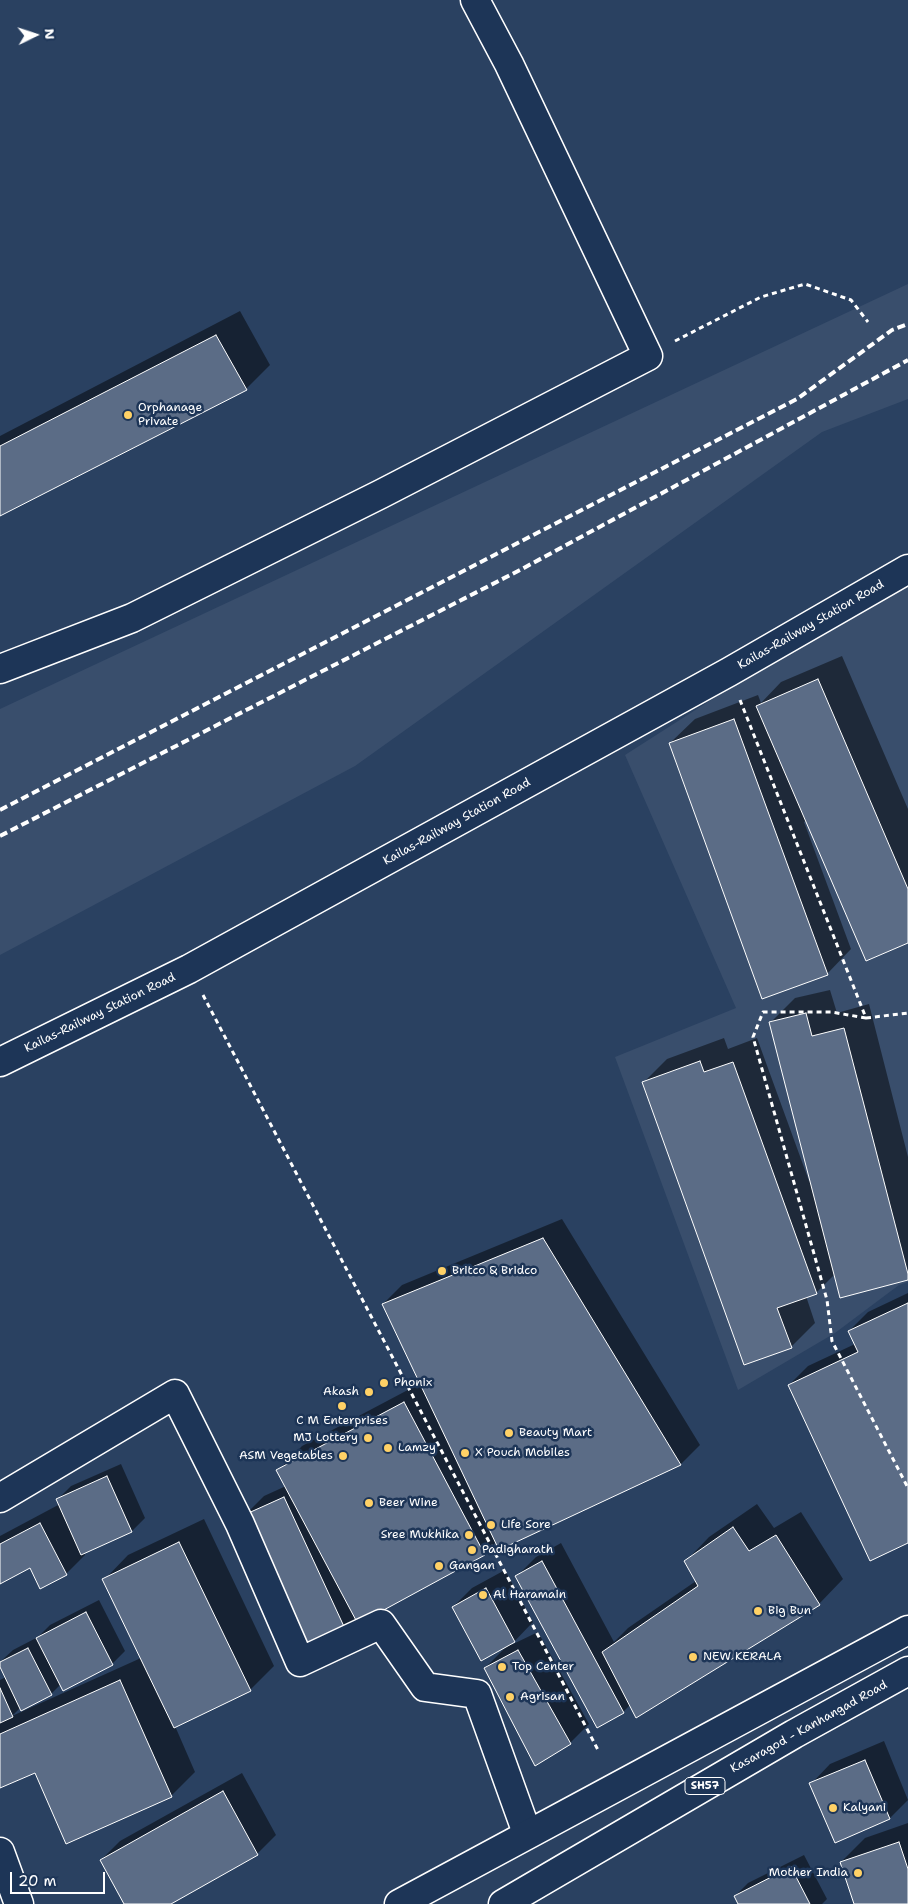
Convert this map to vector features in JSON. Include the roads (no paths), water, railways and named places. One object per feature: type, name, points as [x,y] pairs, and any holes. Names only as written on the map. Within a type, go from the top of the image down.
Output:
[{"type":"street","points":[[2,665],[132,618],[648,356],[509,64],[476,0]]},
{"type":"street","name":"Kailas-Railway Station Road","points":[[0,1062],[189,969],[729,672],[908,569]]},
{"type":"street","points":[[0,1498],[175,1394],[240,1524],[300,1662],[381,1624],[425,1687],[477,1694],[527,1834]]},
{"type":"street","points":[[399,1904],[908,1630]]},
{"type":"street","name":"Kasaragod - Kanhangad Road","points":[[503,1904],[786,1739],[908,1671]]},
{"type":"street","points":[[0,1852],[19,1904]]},
{"type":"railway","points":[[0,810],[797,399],[892,330],[908,324]]},
{"type":"railway","points":[[0,836],[520,570],[908,360]]},
{"type":"place","name":"Orphanage Private","points":[[128,415]]},
{"type":"place","name":"Britco & Bridco","points":[[442,1271]]},
{"type":"place","name":"Phonix","points":[[384,1383]]},
{"type":"place","name":"Akash","points":[[369,1392]]},
{"type":"place","name":"C M Enterprises","points":[[342,1406]]},
{"type":"place","name":"Beauty Mart","points":[[509,1433]]},
{"type":"place","name":"MJ Lottery","points":[[368,1438]]},
{"type":"place","name":"Lamzy","points":[[388,1448]]},
{"type":"place","name":"X Pouch Mobiles","points":[[465,1453]]},
{"type":"place","name":"ASM Vegetables","points":[[343,1456]]},
{"type":"place","name":"Beer Wine","points":[[369,1503]]},
{"type":"place","name":"Life Sore","points":[[491,1525]]},
{"type":"place","name":"Sree Mukhika","points":[[469,1535]]},
{"type":"place","name":"Padigharath","points":[[472,1550]]},
{"type":"place","name":"Gangan","points":[[439,1566]]},
{"type":"place","name":"Al Haramain","points":[[483,1595]]},
{"type":"place","name":"Big Bun","points":[[758,1611]]},
{"type":"place","name":"NEW KERALA","points":[[693,1657]]},
{"type":"place","name":"Top Center","points":[[502,1667]]},
{"type":"place","name":"Agrisan","points":[[510,1697]]},
{"type":"place","name":"Kalyani","points":[[833,1808]]},
{"type":"place","name":"Mother India","points":[[858,1873]]}]
